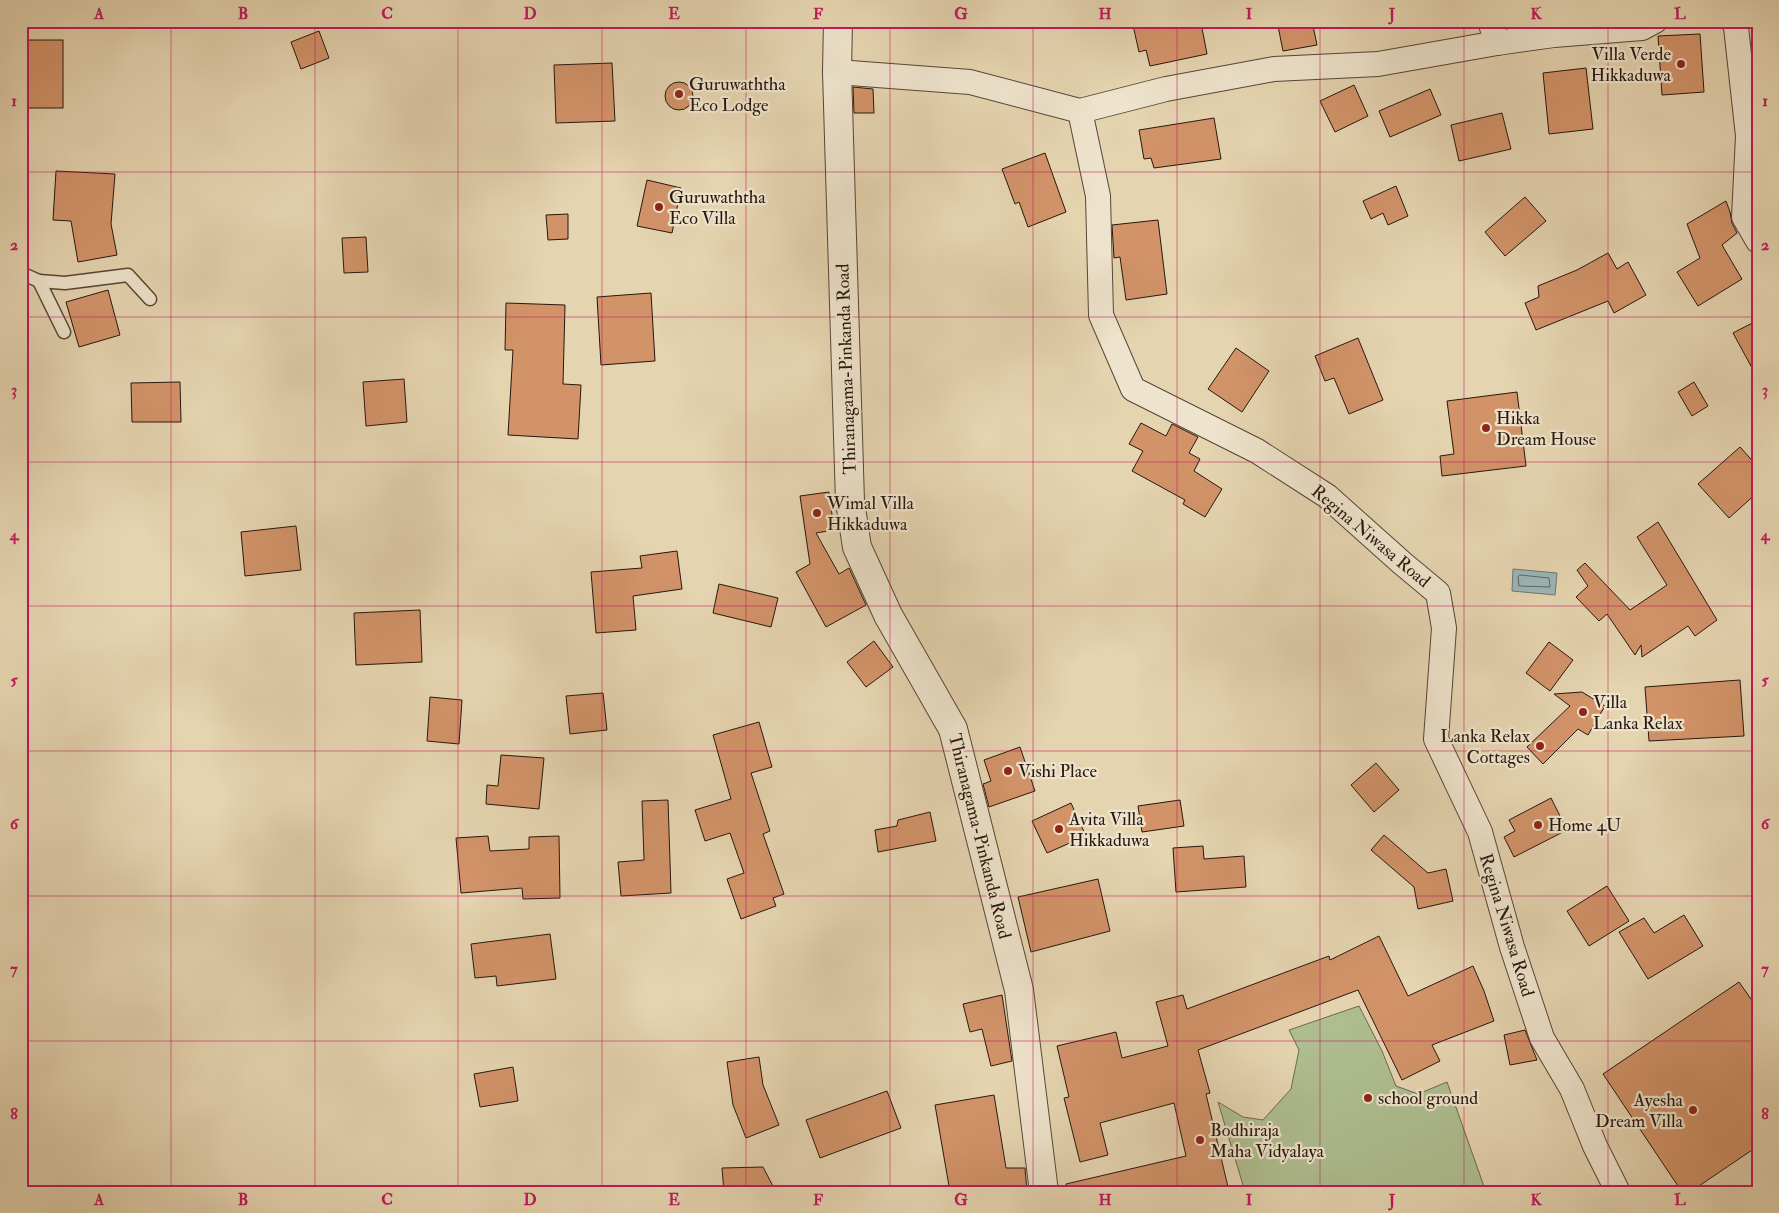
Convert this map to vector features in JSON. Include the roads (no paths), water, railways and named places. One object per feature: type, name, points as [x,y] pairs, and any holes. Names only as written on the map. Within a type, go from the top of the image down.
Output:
[{"type":"street","name":"Thiranagama-Pinkanda Road","points":[[838,21],[836,72],[850,502],[857,547],[888,615],[953,729],[1019,990],[1044,1192]]},
{"type":"street","points":[[1490,21],[1497,44]]},
{"type":"street","points":[[1732,21],[1736,27],[1748,136],[1744,217],[1758,241]]},
{"type":"street","points":[[836,72],[970,82],[1080,111],[1166,89],[1274,69],[1378,64],[1554,35],[1646,23]]},
{"type":"street","name":"Regina Niwasa Road","points":[[1080,111],[1098,196],[1101,316],[1134,389],[1257,452],[1327,496],[1402,564],[1438,593],[1444,628],[1436,739],[1480,832],[1512,947],[1542,1038],[1572,1089],[1595,1146],[1618,1192]]},
{"type":"lane","points":[[21,273],[38,281],[65,283],[128,275],[150,299]]},
{"type":"lane","points":[[38,281],[64,332]]},
{"type":"water","points":[[1513,569],[1557,573],[1555,595],[1512,591]]},
{"type":"place","name":"Villa Verde Hikkaduwa","points":[[1681,64]]},
{"type":"place","name":"Guruwaththa Eco Lodge","points":[[679,94]]},
{"type":"place","name":"Guruwaththa Eco Villa","points":[[659,207]]},
{"type":"place","name":"Hikka Dream House","points":[[1486,428]]},
{"type":"place","name":"Wimal Villa Hikkaduwa","points":[[817,513]]},
{"type":"place","name":"Villa Lanka Relax","points":[[1583,712]]},
{"type":"place","name":"Lanka Relax Cottages","points":[[1540,746]]},
{"type":"place","name":"Vishi Place","points":[[1008,771]]},
{"type":"place","name":"Home 4U","points":[[1538,825]]},
{"type":"place","name":"Avita Villa Hikkaduwa","points":[[1059,829]]},
{"type":"place","name":"school ground","points":[[1368,1098]]},
{"type":"place","name":"Ayesha Dream Villa","points":[[1693,1110]]},
{"type":"place","name":"Bodhiraja Maha Vidyalaya","points":[[1200,1140]]}]
